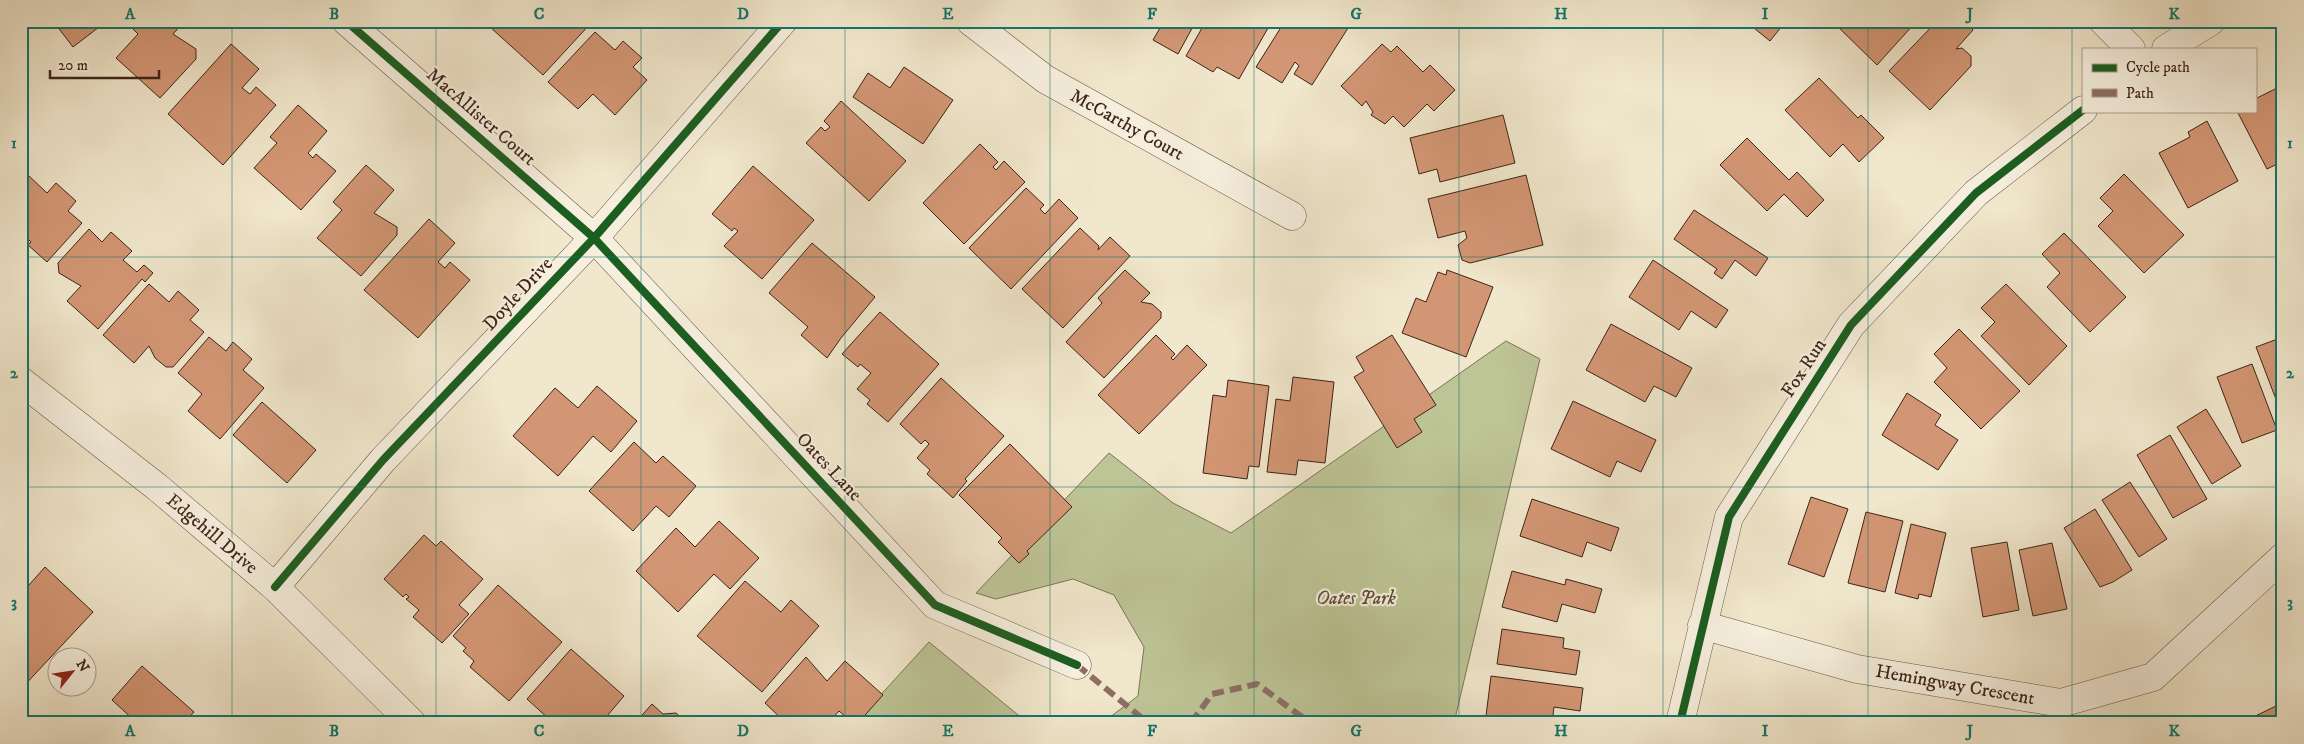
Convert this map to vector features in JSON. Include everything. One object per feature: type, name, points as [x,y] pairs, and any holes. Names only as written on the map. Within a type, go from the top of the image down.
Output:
[{"type":"street","name":"MacAllister Court","points":[[346,21],[594,238]]},
{"type":"street","name":"Doyle Drive","points":[[275,587],[383,460],[594,238],[783,21]]},
{"type":"street","name":"McCarthy Court","points":[[970,21],[1045,80],[1292,216]]},
{"type":"street","points":[[2103,21],[2130,48]]},
{"type":"street","points":[[2168,48],[2211,21]]},
{"type":"street","name":"Fox Run","points":[[1680,723],[1728,517],[1851,325],[1976,193],[2082,111]]},
{"type":"street","name":"Oates Lane","points":[[594,238],[935,605],[1077,665]]},
{"type":"street","name":"Edgehill Drive","points":[[21,381],[156,487],[275,587],[412,723]]},
{"type":"street","name":"Hemingway Crescent","points":[[1702,624],[1857,669],[2061,703],[2152,677],[2283,557]]},
{"type":"green space","name":"Oates Park","points":[[1506,341],[1540,359],[1454,723],[1102,723],[1138,696],[1144,647],[1114,595],[1073,579],[996,599],[976,593],[1109,453],[1173,503],[1231,533]]},
{"type":"green space","points":[[929,642],[1023,719],[1031,723],[855,723]]},
{"type":"building","points":[[53,21],[107,21],[73,47]]},
{"type":"building","points":[[131,21],[185,21],[173,34],[196,49],[196,59],[160,98],[116,58],[138,34],[128,24]]},
{"type":"building","points":[[496,21],[592,22],[543,75],[490,27]]},
{"type":"building","points":[[1164,21],[1196,21],[1178,54],[1153,40]]},
{"type":"building","points":[[1206,21],[1272,21],[1239,79],[1217,67],[1213,72],[1186,56]]},
{"type":"building","points":[[1285,21],[1337,21],[1348,28],[1312,85],[1294,74],[1299,66],[1295,62],[1282,83],[1256,67]]},
{"type":"building","points":[[1751,21],[1786,21],[1770,41],[1749,24]]},
{"type":"building","points":[[1835,21],[1923,21],[1917,27],[1914,24],[1877,65],[1834,23]]},
{"type":"building","points":[[1937,21],[1964,21],[1973,30],[1956,49],[1962,48],[1971,56],[1971,66],[1930,110],[1889,71]]},
{"type":"building","points":[[595,32],[615,50],[623,41],[642,58],[633,67],[647,80],[615,115],[593,94],[578,109],[548,82]]},
{"type":"building","points":[[231,44],[259,69],[242,88],[250,94],[256,87],[276,105],[223,165],[168,114]]},
{"type":"building","points":[[1382,44],[1391,52],[1397,46],[1423,72],[1430,65],[1455,90],[1434,111],[1427,104],[1404,127],[1393,116],[1385,124],[1371,115],[1373,112],[1366,101],[1362,106],[1341,86]]},
{"type":"building","points":[[904,67],[953,100],[923,144],[853,97],[868,73],[890,88]]},
{"type":"building","points":[[1819,78],[1858,118],[1861,115],[1884,138],[1859,162],[1843,144],[1830,157],[1785,110]]},
{"type":"building","points":[[2283,85],[2283,161],[2267,169],[2238,112],[2256,112],[2256,98]]},
{"type":"building","points":[[841,101],[906,161],[869,201],[806,143],[821,127],[825,131],[830,127],[824,121]]},
{"type":"building","points":[[298,105],[327,131],[308,153],[313,158],[316,154],[336,171],[301,210],[254,168],[277,143],[270,137]]},
{"type":"building","points":[[1503,115],[1515,163],[1440,182],[1437,169],[1419,174],[1410,138]]},
{"type":"building","points":[[2207,121],[2238,181],[2188,208],[2159,153],[2190,137],[2188,132]]},
{"type":"building","points":[[1747,138],[1789,180],[1797,172],[1824,200],[1807,217],[1784,194],[1767,211],[1720,165]]},
{"type":"building","points":[[980,144],[998,162],[993,167],[996,170],[1004,161],[1025,182],[964,244],[923,203]]},
{"type":"building","points":[[366,165],[394,190],[374,213],[397,227],[397,235],[361,276],[317,238],[342,210],[333,202]]},
{"type":"building","points":[[753,166],[814,220],[762,279],[724,246],[738,231],[734,228],[732,231],[712,214]]},
{"type":"building","points":[[2124,174],[2184,235],[2144,273],[2098,226],[2113,211],[2100,198]]},
{"type":"building","points":[[28,175],[47,193],[56,183],[76,201],[68,211],[82,223],[47,262],[28,245],[31,242],[27,238],[21,245],[21,182]]},
{"type":"building","points":[[1526,175],[1543,245],[1470,263],[1462,260],[1458,245],[1467,238],[1465,231],[1438,238],[1428,199]]},
{"type":"building","points":[[1026,188],[1044,205],[1040,209],[1045,214],[1059,199],[1078,218],[1011,289],[969,248]]},
{"type":"building","points":[[1694,210],[1768,258],[1756,276],[1735,260],[1722,279],[1714,273],[1717,269],[1674,239]]},
{"type":"building","points":[[429,219],[455,243],[438,262],[445,268],[450,262],[470,280],[418,338],[364,290]]},
{"type":"building","points":[[1080,228],[1099,246],[1098,250],[1110,237],[1130,256],[1063,328],[1022,289]]},
{"type":"building","points":[[89,229],[102,242],[111,232],[132,251],[123,260],[137,272],[144,265],[153,273],[145,282],[142,279],[98,329],[67,301],[81,286],[59,273],[58,263]]},
{"type":"building","points":[[2064,233],[2126,297],[2090,332],[2047,287],[2060,273],[2042,254]]},
{"type":"building","points":[[812,243],[875,297],[827,358],[801,335],[808,327],[769,293]]},
{"type":"building","points":[[1653,260],[1728,310],[1716,328],[1691,311],[1679,330],[1629,297]]},
{"type":"building","points":[[1125,270],[1150,293],[1141,302],[1152,304],[1161,312],[1161,318],[1104,378],[1066,342],[1102,303],[1098,298]]},
{"type":"building","points":[[1447,270],[1493,287],[1466,357],[1402,333],[1416,298],[1426,302],[1438,272],[1446,275]]},
{"type":"building","points":[[149,284],[169,302],[178,291],[199,310],[190,320],[204,332],[173,367],[166,367],[155,358],[149,346],[134,363],[103,335]]},
{"type":"building","points":[[2006,284],[2067,346],[2029,385],[1981,336],[1995,322],[1981,308]]},
{"type":"building","points":[[880,312],[939,364],[888,422],[867,404],[870,400],[857,389],[871,373],[860,364],[858,367],[842,354]]},
{"type":"building","points":[[1611,324],[1692,368],[1676,397],[1654,386],[1645,402],[1586,370]]},
{"type":"building","points":[[1959,329],[2020,391],[1981,429],[1934,382],[1947,368],[1934,354]]},
{"type":"building","points":[[1156,335],[1175,354],[1171,358],[1173,360],[1187,345],[1207,365],[1139,434],[1098,395]]},
{"type":"building","points":[[1392,335],[1436,405],[1414,419],[1422,432],[1397,448],[1354,377],[1364,371],[1356,357]]},
{"type":"building","points":[[209,337],[226,351],[233,342],[252,359],[243,370],[264,388],[220,439],[188,411],[202,394],[178,373]]},
{"type":"building","points":[[2283,337],[2283,415],[2282,415],[2256,347]]},
{"type":"building","points":[[2252,364],[2277,430],[2242,443],[2217,377]]},
{"type":"building","points":[[1293,377],[1334,382],[1325,463],[1298,460],[1296,475],[1267,472],[1276,399],[1290,401]]},
{"type":"building","points":[[941,378],[1004,436],[965,479],[967,481],[953,498],[927,474],[930,470],[917,458],[929,444],[925,440],[921,444],[900,424]]},
{"type":"building","points":[[1228,380],[1269,386],[1259,467],[1249,466],[1247,479],[1203,473],[1213,395],[1226,397]]},
{"type":"building","points":[[597,386],[637,421],[611,452],[593,436],[558,476],[513,436],[555,388],[578,408]]},
{"type":"building","points":[[1907,393],[1941,415],[1935,425],[1958,440],[1938,470],[1882,435]]},
{"type":"building","points":[[1573,401],[1656,440],[1641,472],[1617,461],[1610,477],[1551,449]]},
{"type":"building","points":[[262,402],[316,450],[287,483],[233,435]]},
{"type":"building","points":[[2206,409],[2241,466],[2212,484],[2177,427]]},
{"type":"building","points":[[2170,435],[2207,499],[2173,518],[2137,455]]},
{"type":"building","points":[[634,442],[656,463],[663,456],[696,486],[669,517],[656,506],[633,531],[589,491]]},
{"type":"building","points":[[1010,444],[1072,507],[1027,551],[1029,554],[1019,563],[998,542],[1002,538],[959,495]]},
{"type":"building","points":[[2130,482],[2167,539],[2139,557],[2102,500]]},
{"type":"building","points":[[1811,497],[1848,509],[1824,577],[1788,564]]},
{"type":"building","points":[[1532,499],[1619,528],[1611,551],[1587,542],[1582,557],[1520,536]]},
{"type":"building","points":[[2095,509],[2132,570],[2113,582],[2100,587],[2064,528]]},
{"type":"building","points":[[1866,512],[1903,521],[1885,592],[1848,583]]},
{"type":"building","points":[[719,521],[759,558],[730,589],[714,574],[678,612],[636,571],[676,528],[695,547]]},
{"type":"building","points":[[1911,524],[1946,533],[1931,597],[1919,594],[1918,599],[1895,593]]},
{"type":"building","points":[[424,535],[436,546],[441,541],[483,579],[459,605],[469,614],[442,643],[413,617],[419,610],[406,599],[409,597],[406,594],[403,597],[384,579]]},
{"type":"building","points":[[2007,542],[2019,610],[1983,617],[1971,548]]},
{"type":"building","points":[[2052,543],[2067,609],[2033,616],[2019,550]]},
{"type":"building","points":[[45,567],[93,612],[61,646],[48,646],[48,660],[21,689],[21,594]]},
{"type":"building","points":[[1512,571],[1565,585],[1566,579],[1602,589],[1595,613],[1562,604],[1557,622],[1502,607]]},
{"type":"building","points":[[745,581],[781,612],[791,600],[819,626],[762,692],[697,636]]},
{"type":"building","points":[[498,585],[562,642],[509,701],[470,667],[474,661],[463,651],[466,648],[453,636]]},
{"type":"building","points":[[1502,629],[1564,638],[1563,648],[1580,651],[1576,675],[1497,664]]},
{"type":"building","points":[[571,649],[624,696],[601,723],[548,723],[550,720],[527,699]]},
{"type":"building","points":[[806,657],[827,681],[845,661],[883,695],[858,723],[853,723],[839,711],[828,723],[786,723],[765,703]]},
{"type":"building","points":[[142,666],[194,712],[184,723],[137,723],[112,700]]},
{"type":"building","points":[[1491,676],[1583,688],[1580,711],[1554,707],[1552,723],[1486,716]]},
{"type":"building","points":[[652,704],[663,714],[676,713],[687,723],[635,723]]},
{"type":"building","points":[[2276,706],[2283,723],[2245,723],[2245,721]]},
{"type":"marked path","points":[[1077,665],[1148,723]]},
{"type":"marked path","points":[[1191,723],[1212,694],[1257,684],[1302,717],[1303,723]]},
{"type":"cycle path","points":[[346,21],[594,238],[935,605],[1077,665]]},
{"type":"cycle path","points":[[275,587],[383,460],[594,238],[783,21]]},
{"type":"cycle path","points":[[1680,723],[1729,517],[1851,325],[1976,193],[2082,111]]}]
